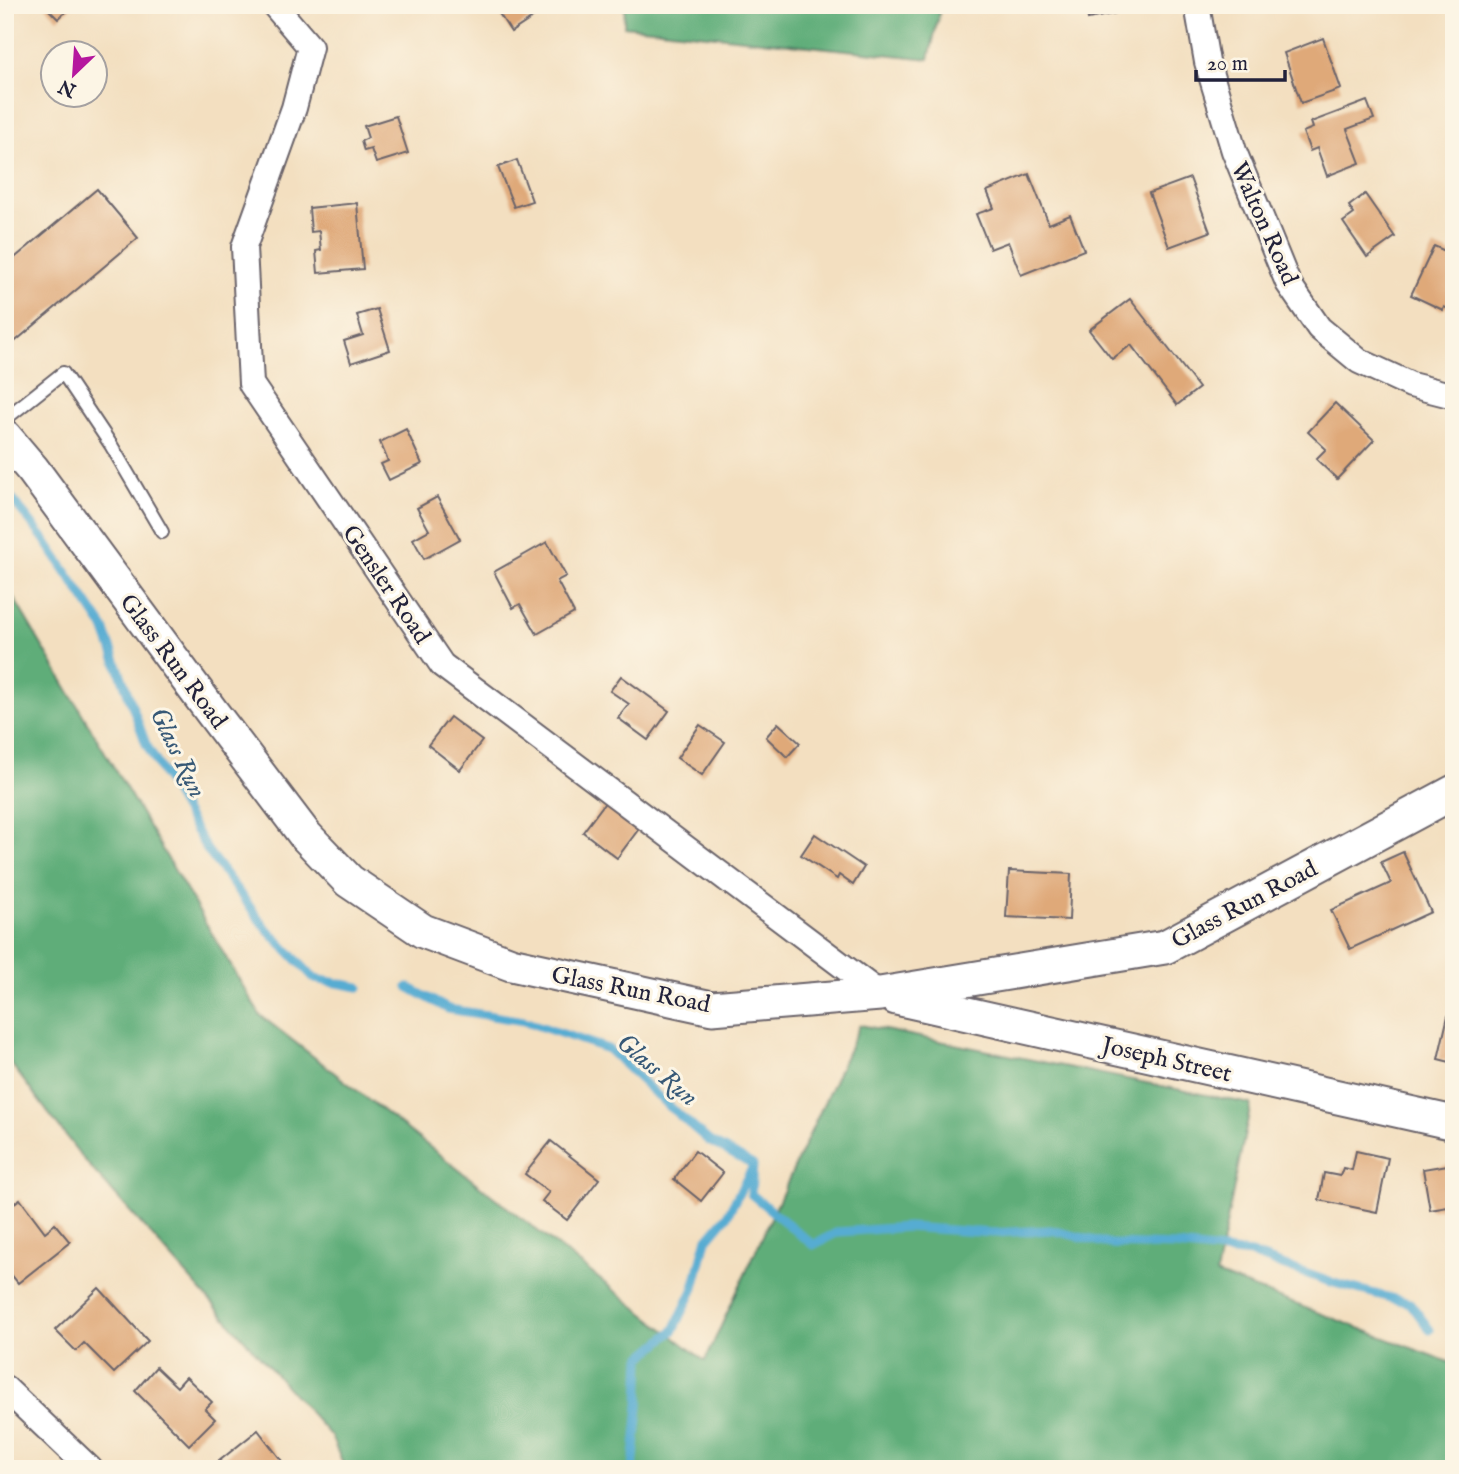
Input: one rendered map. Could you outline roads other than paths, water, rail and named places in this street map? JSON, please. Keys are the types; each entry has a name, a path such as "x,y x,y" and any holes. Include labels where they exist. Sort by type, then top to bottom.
{"main road":[{"name":"Glass Run Road","path":"5,437 33,470 305,835 349,881 423,931 511,964 712,1008 880,994 1165,947 1454,792"},
{"name":"Joseph Street","path":"880,994 1454,1123"}],"street":[{"name":"Gensler Road","path":"274,5 310,47 294,108 244,247 251,384 442,665 880,994"},
{"name":"Walton Road","path":"1197,5 1206,62 1234,151 1288,283 1319,328 1359,361 1411,385 1454,396"},
{"path":"5,1388 90,1469"}],"lane":[{"path":"5,419 62,373 111,445 162,532"}],"waterway":[{"name":"Glass Run","path":"5,490 44,539 104,628 146,744 207,850 265,927 315,979 359,987"},
{"name":"Glass Run","path":"408,987 448,1009 524,1021 608,1049 709,1141 753,1165"},
{"path":"753,1165 751,1194 813,1245 838,1232 907,1227 993,1233 1051,1230 1109,1244 1176,1246 1251,1254 1330,1282 1410,1303 1430,1330"},
{"path":"633,1469 641,1358 674,1330 694,1288 706,1241 727,1216 751,1170"}]}
